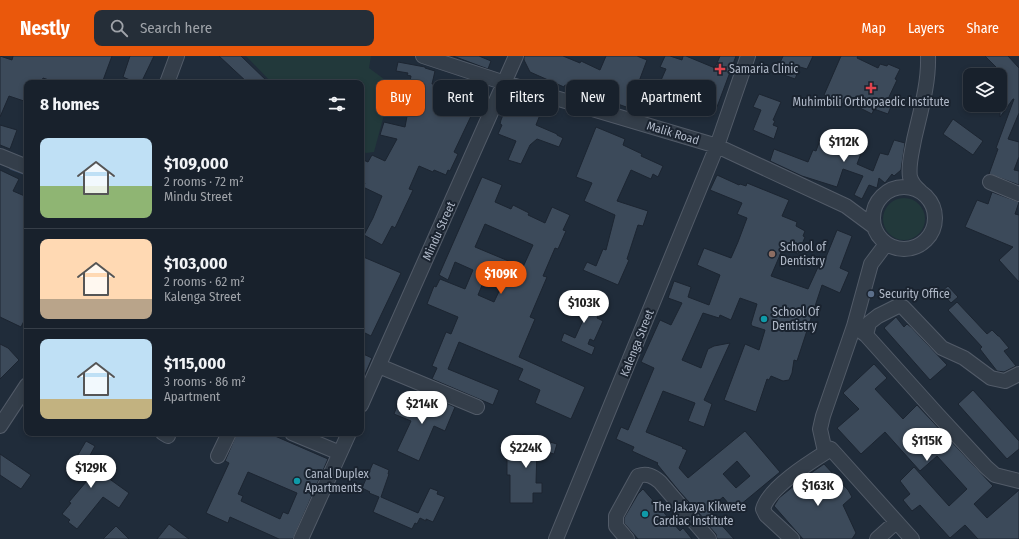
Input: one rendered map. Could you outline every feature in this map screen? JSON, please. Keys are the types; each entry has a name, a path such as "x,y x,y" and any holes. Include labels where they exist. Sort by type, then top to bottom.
{"street":[{"path":"168,80 177,56"},
{"name":"Malik Road","path":"422,56 496,80"},
{"name":"Mindu Street","path":"506,80 516,56"},
{"name":"Kalenga Street","path":"556,539 717,146 748,56"},
{"path":"878,199 873,212 873,226 878,236 886,244 904,250 918,246 929,237 934,229 934,210 930,201 924,194 913,186 910,178 912,153 928,73 928,56"},
{"name":"Malik Road","path":"558,99 717,146 846,206 873,226"},
{"name":"Mindu Street","path":"364,398 496,103"},
{"path":"897,187 912,153"},
{"path":"0,156 24,166"},
{"path":"990,182 1019,194"},
{"path":"846,206 863,205 878,199 890,190 897,187 911,188 924,194"},
{"path":"886,244 872,264 854,326 820,428 824,447 831,449 912,539"},
{"path":"866,335 869,323 878,316 898,306 904,307 942,348 964,358 991,378 1005,381 1019,374"},
{"path":"854,326 866,335 986,467 995,475 1019,481"},
{"path":"379,366 477,407"},
{"path":"0,426 24,390"},
{"path":"218,456 227,436"},
{"path":"299,436 340,453"},
{"path":"301,539 348,436"},
{"path":"792,539 766,515 763,509 764,504 782,484 805,465 831,449"},
{"path":"627,539 616,526 616,516 638,476 643,474 649,475 660,482 709,539"},
{"path":"877,539 896,522"}],"green space":[{"path":"246,56 371,56 369,68 385,80 376,80 376,116 384,116 374,152 366,153 364,152 364,80 269,80"},
{"path":"900,198 908,198 916,201 922,207 925,219 922,231 916,237 908,240 900,240 892,237 886,231 883,223 883,215 886,207 892,201"}],"building":[{"path":"0,56 12,60 13,56 112,56 103,80 49,80 43,78 42,80 24,80 24,101 9,96 0,117"},
{"path":"130,56 154,56 142,80 130,80 123,77"},
{"path":"219,56 241,56 266,80 245,80"},
{"path":"453,56 479,56 491,61 488,69"},
{"path":"524,56 563,56 580,63 581,61 600,70 606,56 637,56 647,60 640,80 627,80 627,107 619,104 619,80 566,80 566,85 564,87 558,84 558,80 548,80 530,72 524,60"},
{"path":"665,56 682,60 683,56 686,56 715,68 720,56 736,56 717,107 716,80 661,80 666,69 660,67"},
{"path":"783,56 813,56 807,69 800,67 795,79 776,72"},
{"path":"841,56 858,56 857,58 878,68 880,64 887,66 888,64 900,69 895,79 897,80 888,99 893,101 888,114 874,109 872,114 852,104 851,107 824,95"},
{"path":"985,56 1008,56 1019,68 1019,113 1008,139 1019,142 1019,157 1014,170 1019,171 1019,185 989,174 998,149 996,148 1014,99 1007,107 1007,68 997,68"},
{"path":"398,62 425,67 435,71 432,84 433,116 471,116 454,152 458,154 450,171 448,170 446,175 434,170 433,172 419,166 409,189 413,190 395,228 392,226 382,245 364,235 382,196 364,187 364,160 368,162 372,155 385,161 397,139 380,135 384,122 405,127 407,116 425,116 425,80 410,80 411,76 407,75 408,73 396,71"},
{"path":"759,94 781,102 773,120 775,121 773,125 778,127 774,139 753,130 761,110 753,107"},
{"path":"503,116 540,116 536,125 563,138 559,147 537,139 530,145 521,164 508,160 516,141 498,134 502,125 500,124"},
{"path":"953,119 983,141 973,155 943,134"},
{"path":"0,125 17,130 10,149 0,145"},
{"path":"596,127 625,139 623,145 642,154 641,156 663,166 658,177 653,174 651,179 631,170 617,201 648,211 643,226 638,225 627,259 629,260 618,285 583,270 587,262 596,266 603,249 606,250 615,215 584,201 592,183 576,177"},
{"path":"856,133 867,138 857,164 873,171 880,153 888,155 894,140 905,143 901,170 894,176 892,174 885,183 879,178 877,188 869,185 862,199 854,195 863,176 843,169 837,187 802,176 770,161 774,149 808,162 813,150 816,151 820,140 842,148 848,135 854,138"},
{"path":"0,170 19,179 13,191 24,196 24,321 21,327 0,317"},
{"path":"717,175 739,185 746,186 747,183 789,200 782,216 797,222 796,226 805,231 803,236 805,237 798,254 783,248 771,276 808,289 819,265 822,267 837,230 852,236 840,268 849,272 840,293 822,285 797,361 794,360 792,373 789,380 783,381 771,376 769,380 767,379 756,412 724,400 745,344 759,350 765,330 752,326 751,324 757,304 740,298 731,320 720,315 719,318 703,313 682,360 701,368 708,349 714,346 730,343 704,400 712,404 704,427 688,421 695,403 663,391 646,432 687,450 679,468 688,478 745,431 780,472 734,510 723,497 708,510 734,539 717,539 716,534 705,522 706,521 679,491 657,464 658,463 632,451 634,447 616,439 621,427 628,430 654,368 641,362 660,320 671,325 682,303 668,298 674,281 691,287 688,297 709,305 720,275 697,265 704,248 731,258 738,242 747,218 737,214 742,203 710,190","holes":["737,461 750,476 736,488 723,474"]},
{"path":"482,177 502,185 495,202 511,209 513,205 529,213 528,215 545,223 552,207 570,215 563,230 566,231 558,249 555,248 543,276 547,277 530,317 535,319 519,357 585,387 571,419 535,403 540,390 518,380 523,369 459,342 448,369 499,390 493,405 432,379 437,368 432,366 446,332 451,334 458,317 427,304 434,286 436,287 440,279 465,289 473,270 455,262 448,280 439,275","holes":["485,224 533,245 523,267 475,247","485,278 502,285 494,302 478,295"]},
{"path":"992,192 1019,202 1015,214 1019,215 1019,282 999,260 1013,247 965,227 977,200 988,204"},
{"path":"364,257 401,273 371,336 364,332"},
{"path":"948,286 958,297 951,303 941,292"},
{"path":"571,294 599,305 598,307 601,308 597,318 603,321 594,341 590,339 588,344 595,347 592,355 561,341 564,333 575,338 584,318 566,311 569,305 566,304"},
{"path":"957,302 987,334 992,330 999,336 1009,348 1004,351 1016,366 1004,372 997,371 980,349 982,347 948,310"},
{"path":"896,317 904,327 907,324 911,327 947,365 930,380 884,328"},
{"path":"0,344 8,348 19,360 0,379"},
{"path":"364,354 372,358 364,377"},
{"path":"874,364 887,378 875,389 903,419 917,405 993,486 974,504 987,518 1019,490 1019,539 978,539 965,525 950,538 920,505 912,511 903,500 910,494 900,481 914,467 949,506 967,489 937,456 920,471 885,432 861,454 837,428 859,409 843,393"},
{"path":"973,390 1019,441 1019,449 1007,459 958,404"},
{"path":"425,399 442,406 444,402 455,407 445,431 434,426 419,461 397,451 411,421 394,414 399,401 420,409"},
{"path":"521,434 557,444 554,454 537,449 536,483 542,483 542,493 533,493 533,503 510,503 510,475 507,475 507,457 513,458 513,446 517,447"},
{"path":"236,436 275,436 328,459 293,539 279,539 230,517 228,523 206,513 229,463 225,461","holes":["248,472 297,493 288,514 283,512 280,519 241,501 243,496 238,494"]},
{"path":"86,441 95,446 88,459 92,461 90,465 129,493 119,508 103,497 77,529 68,522 70,520 62,514 71,503 69,502 86,482 68,472"},
{"path":"0,454 31,475 21,489 0,475"},
{"path":"373,463 389,470 381,497 418,513 430,488 438,491 437,494 445,497 433,522 420,518 412,529 373,512 379,497 362,488"},
{"path":"824,464 848,490 852,497 843,505 856,533 852,539 803,539 774,506 779,498"},
{"name":"The Jakaya Kikwete Cardiac Institute","path":"643,489 680,531 683,528 692,539 638,539 624,523 624,518 638,494"},
{"path":"169,524 189,539 157,539"},
{"path":"116,526 129,539 103,539"}],"waterway":[{"path":"11,168 24,173"}],"place":[{"name":"Samaria Clinic","path":"720,69"},
{"name":"Muhimbili Orthopaedic Institute","path":"871,88"},
{"name":"School of Dentistry","path":"772,254"},
{"name":"Security Office","path":"871,294"},
{"name":"School Of Dentistry","path":"764,319"},
{"name":"Canal Duplex Apartments","path":"297,481"},
{"name":"The Jakaya Kikwete Cardiac Institute","path":"645,514"}]}
